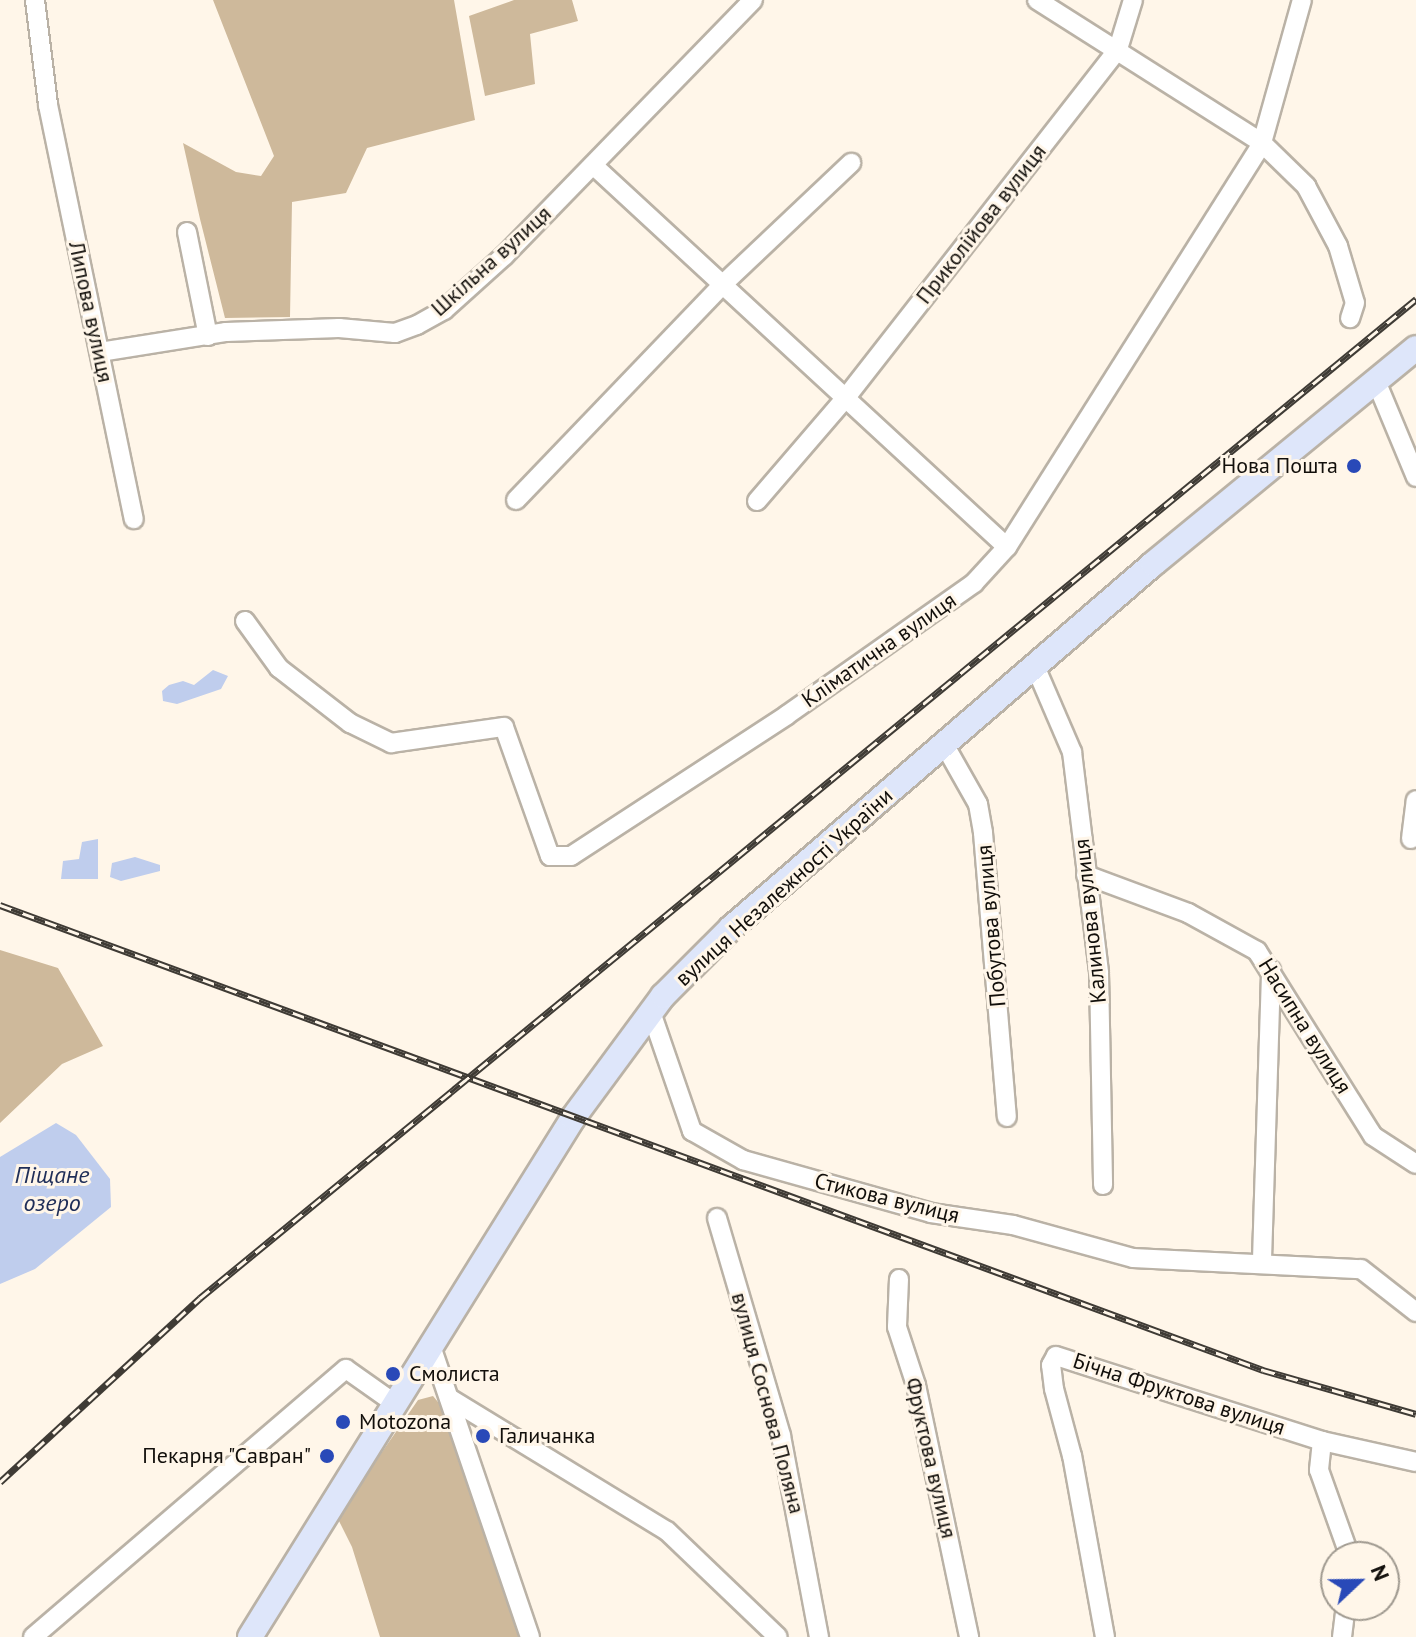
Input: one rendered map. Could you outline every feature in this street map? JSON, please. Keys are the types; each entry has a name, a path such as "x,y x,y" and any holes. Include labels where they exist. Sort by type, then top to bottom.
{"main road":[{"name":"вулиця Незалежності України","path":"250,1637 573,1118 651,1012 731,928 1035,666 1416,348"}],"street":[{"name":"Липова вулиця","path":"35,0 48,105 134,519"},
{"name":"Шкільна вулиця","path":"100,352 208,336 339,328 395,333 417,325 444,310 504,256 753,0"},
{"path":"1037,0 1262,143 1319,206 1355,303 1350,318"},
{"path":"1118,49 1133,0"},
{"name":"Кліматична вулиця","path":"245,621 279,668 350,723 391,743 504,727 550,856 571,856 787,715 974,583 1007,547 1262,143 1302,0"},
{"name":"Приколійова вулиця","path":"757,501 844,400 1118,49"},
{"path":"516,500 722,285 851,163"},
{"path":"593,165 844,400 1007,547"},
{"path":"187,232 208,336"},
{"path":"1376,381 1416,477"},
{"name":"Калинова вулиця","path":"1035,666 1072,752 1099,973 1103,1185"},
{"name":"Побутова вулиця","path":"944,744 978,804 983,833 1007,1117"},
{"path":"1411,839 1416,800"},
{"name":"Насипна вулиця","path":"1086,875 1188,913 1257,951 1373,1136 1416,1164"},
{"path":"1262,1260 1271,970"},
{"name":"Стикова вулиця","path":"651,1012 692,1131 743,1160 931,1213 1013,1225 1133,1258 1205,1264 1262,1260 1361,1269 1416,1312"},
{"name":"вулиця Соснова Поляна","path":"717,1218 781,1436 819,1637"},
{"name":"Фруктова вулиця","path":"899,1279 897,1327 916,1385 969,1637"},
{"path":"432,1349 530,1637"},
{"name":"Бічна Фруктова вулиця","path":"1105,1637 1072,1456 1054,1389 1051,1365 1056,1356 1322,1441"},
{"path":"33,1637 346,1369 397,1405"},
{"path":"449,1398 667,1531 778,1637"},
{"path":"1344,1541 1319,1470 1322,1441 1416,1462"}],"shaded area":[{"path":"213,0 454,0 475,120 367,148 346,193 292,202 290,317 225,318 200,219 183,143 236,172 261,176 274,156"},
{"path":"514,0 572,0 578,21 530,34 535,84 485,96 469,16"},
{"path":"0,950 58,968 103,1046 62,1064 0,1123"},
{"path":"446,1389 521,1637 380,1637 352,1547 337,1517 418,1400 433,1396 438,1402"}],"water":[{"path":"213,670 228,676 221,689 177,704 163,701 162,691 169,685 183,681 194,685"},
{"path":"98,839 98,879 61,879 63,861 79,859 82,842"},
{"path":"135,857 160,865 160,871 121,881 110,877 112,863"},
{"name":"Піщане озеро","path":"56,1123 76,1135 110,1179 111,1207 35,1269 0,1284 0,1157"}],"railway":[{"path":"0,1482 200,1298 1416,299"},
{"path":"0,905 1263,1370 1416,1414"}],"place":[{"name":"Нова Пошта","path":"1354,466"},
{"name":"Смолиста","path":"393,1374"},
{"name":"Motozona","path":"343,1422"},
{"name":"Галичанка","path":"483,1436"},
{"name":"Пекарня \"Савран\"","path":"327,1456"}]}
